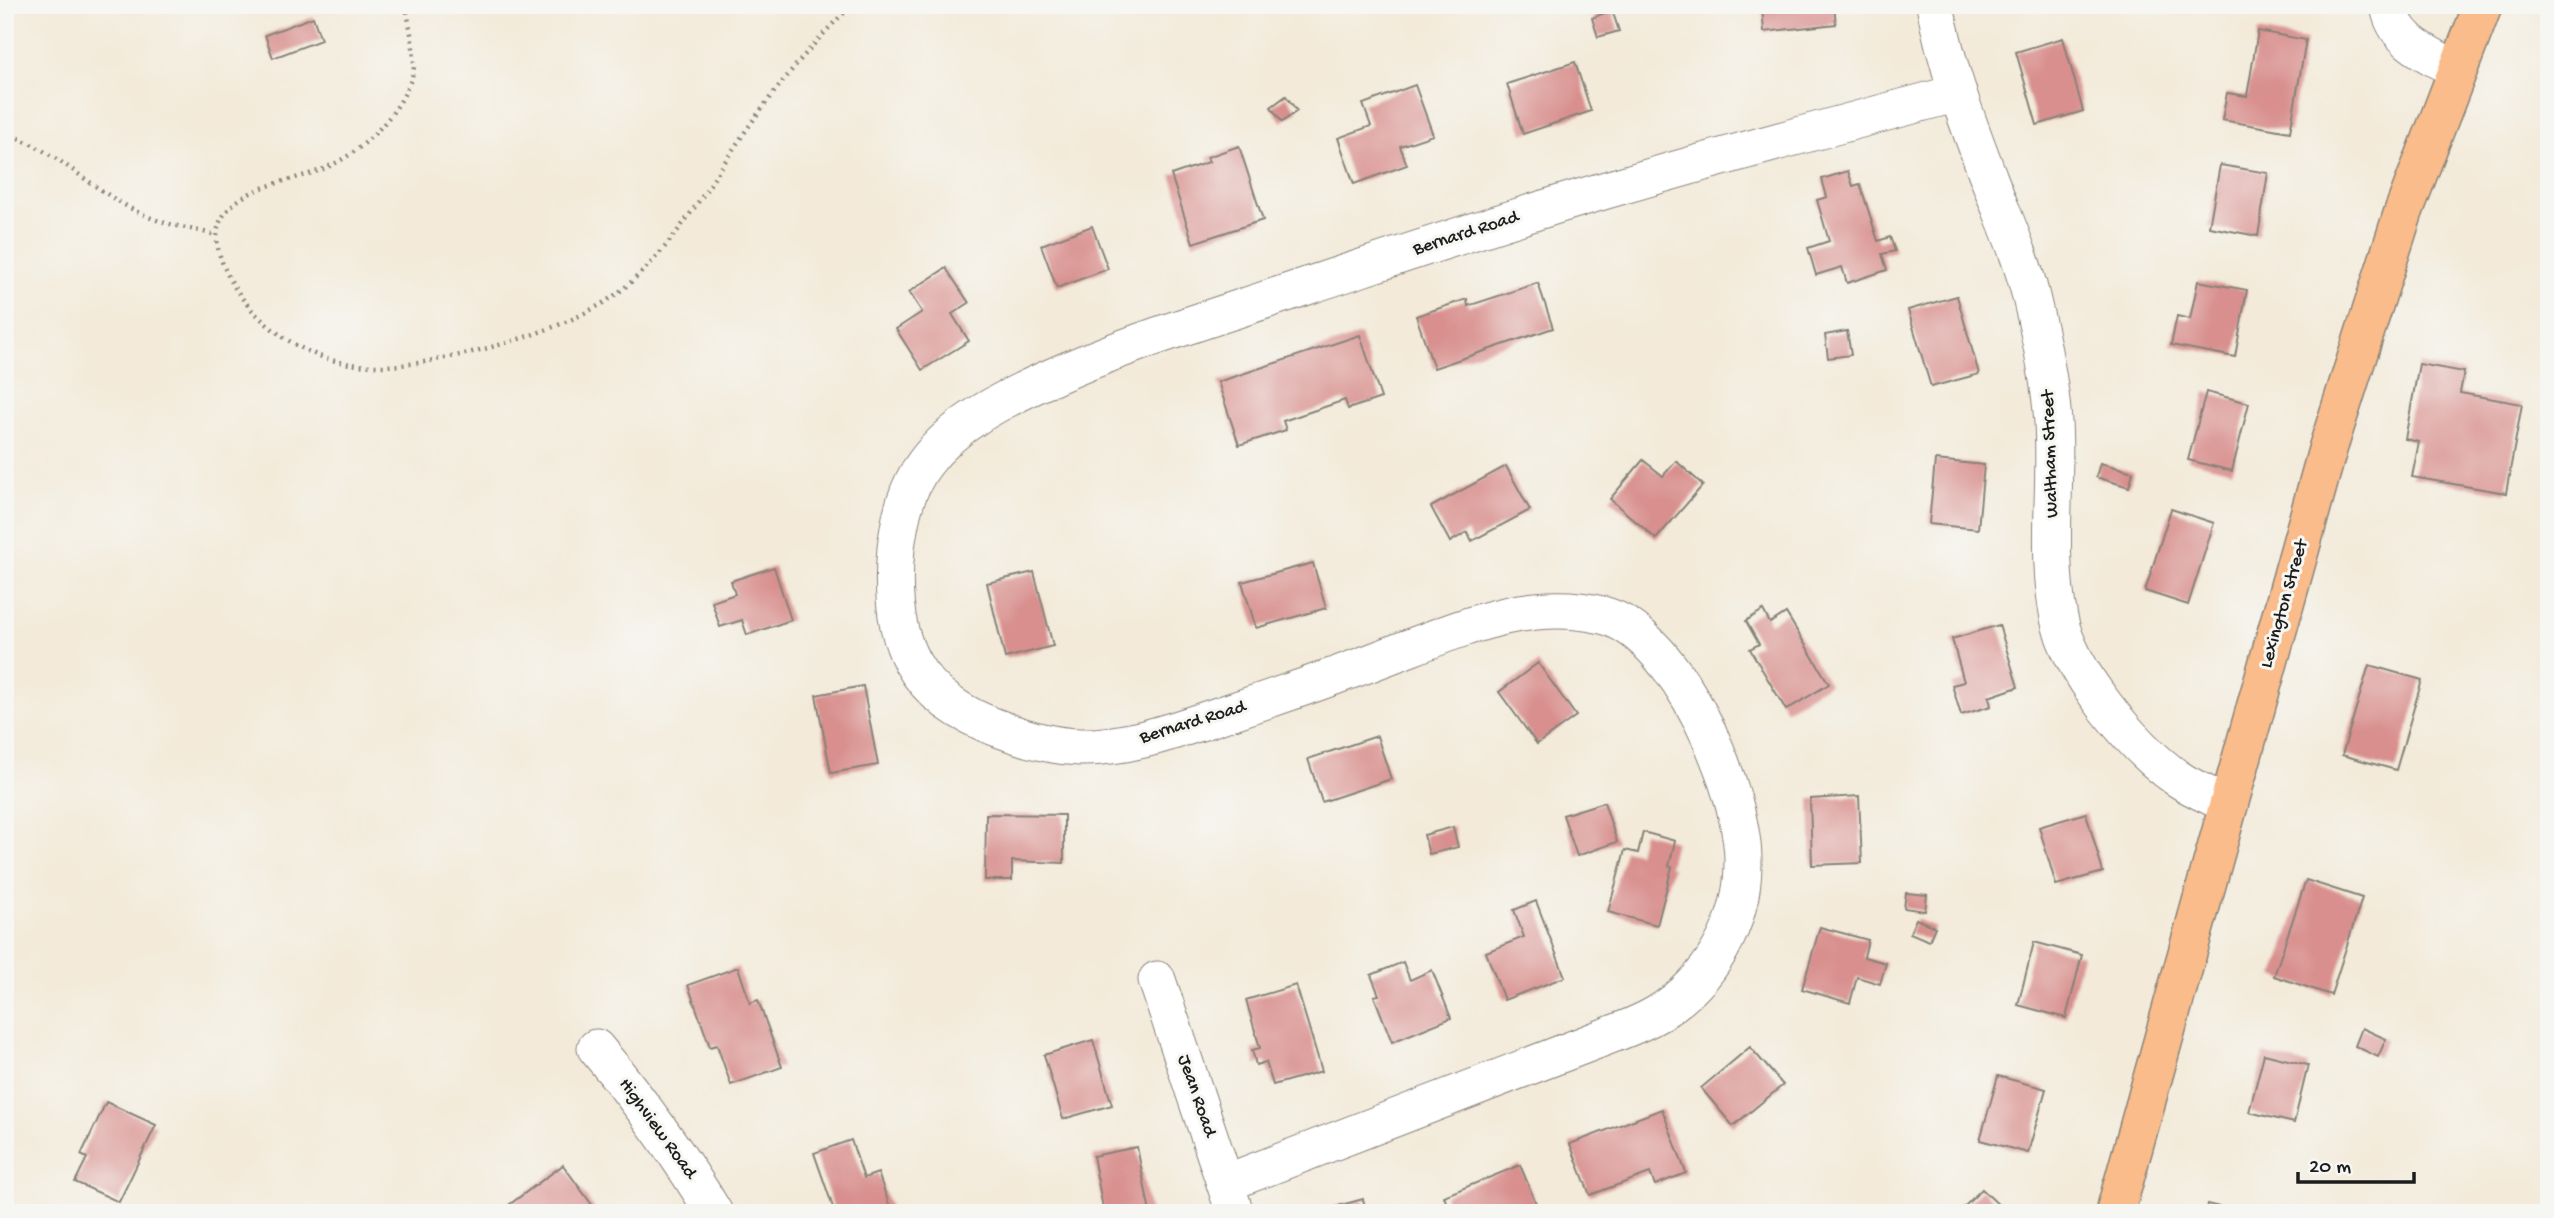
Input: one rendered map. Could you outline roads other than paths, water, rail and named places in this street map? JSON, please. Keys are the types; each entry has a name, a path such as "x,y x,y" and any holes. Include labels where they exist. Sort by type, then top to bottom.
{"main road":[{"name":"Lexington Street","path":"2115,1213 2328,448 2403,213 2483,5"}],"street":[{"name":"Waltham Street","path":"1934,5 1949,66 2020,260 2041,337 2053,423 2054,571 2063,633 2093,687 2120,723 2152,758 2185,783 2229,805"},
{"path":"2389,5 2397,29 2410,43 2457,70"},
{"name":"Bernard Road","path":"1231,1198 1646,1021 1677,1001 1703,975 1719,952 1731,928 1741,892 1744,864 1742,836 1716,754 1682,684 1645,638 1631,627 1606,615 1551,609 1524,611 1487,620 1284,694 1150,738 1078,747 1017,736 986,725 943,701 918,674 910,658 899,619 894,580 900,520 916,476 940,446 978,414 1095,358 1527,214 1691,165 1958,93"},
{"name":"Jean Road","path":"1157,980 1231,1198"},
{"name":"Highview Road","path":"596,1048 652,1119 714,1213"}]}
